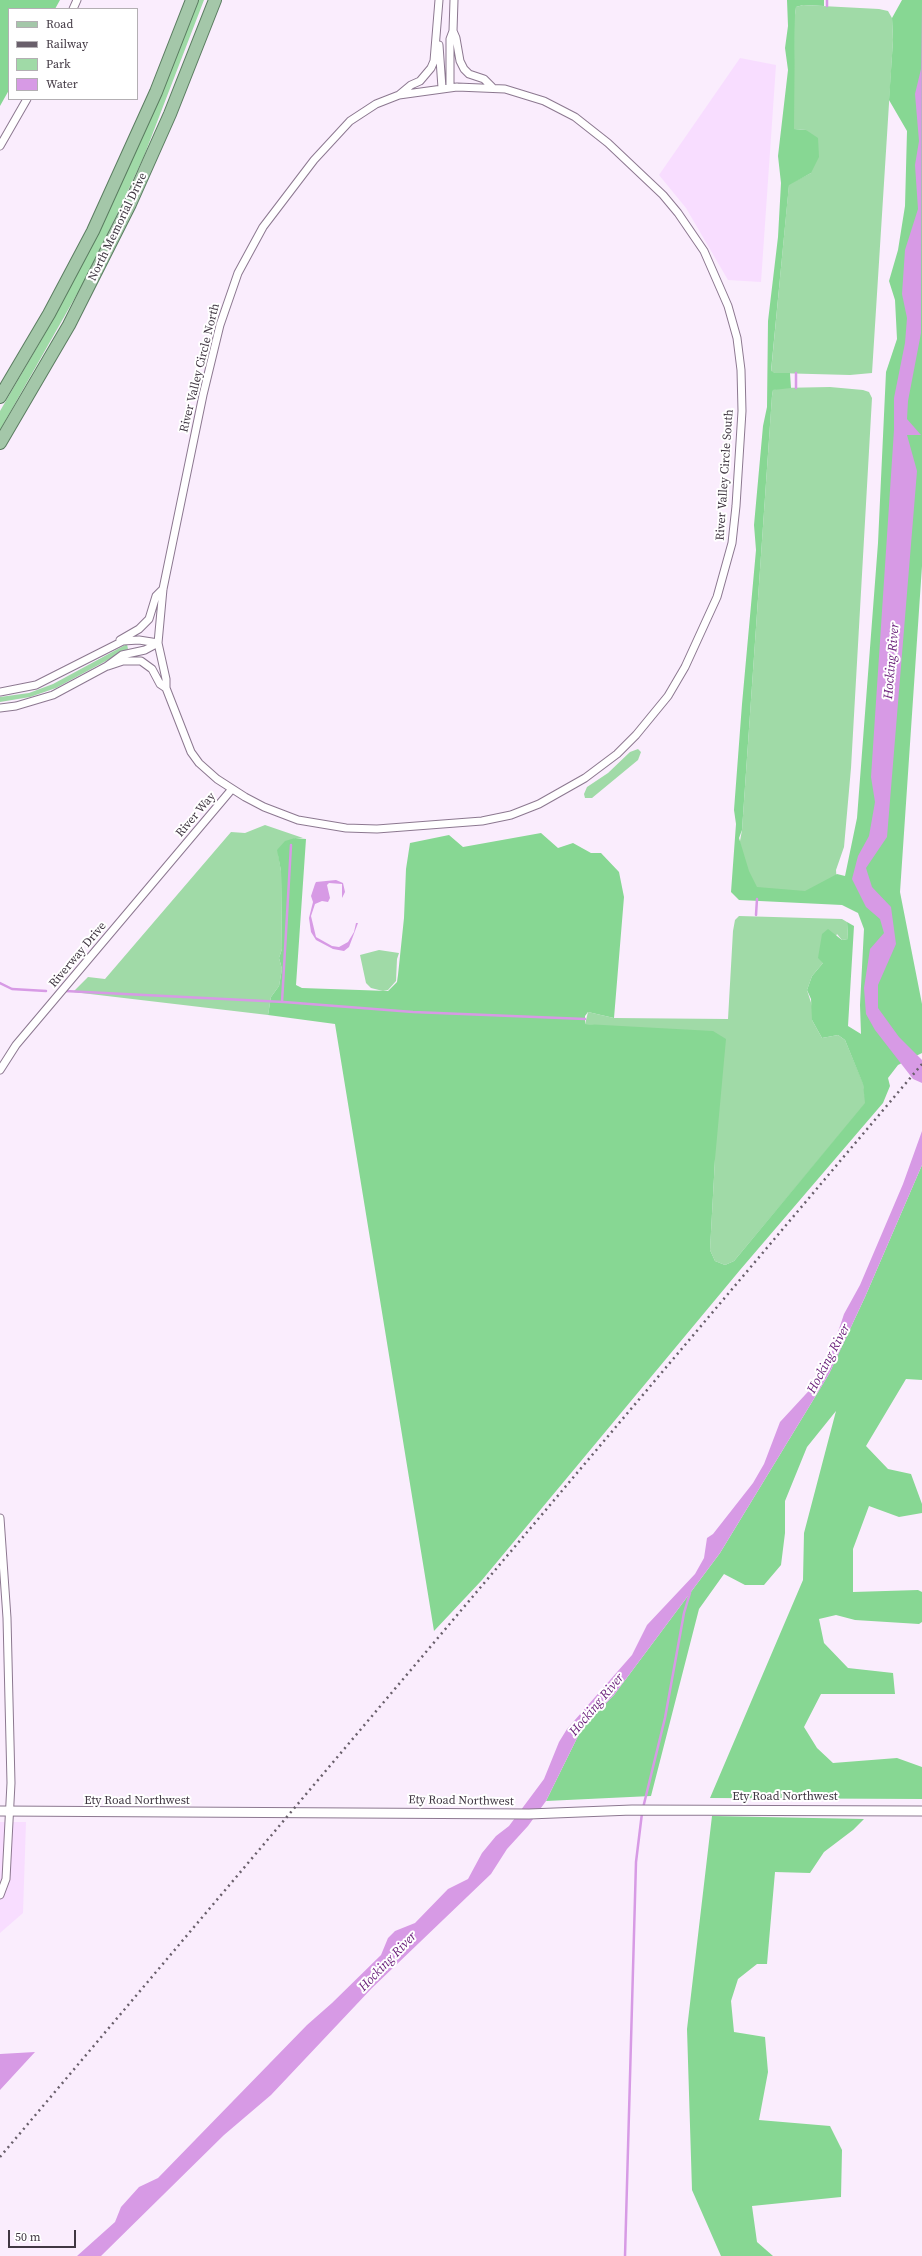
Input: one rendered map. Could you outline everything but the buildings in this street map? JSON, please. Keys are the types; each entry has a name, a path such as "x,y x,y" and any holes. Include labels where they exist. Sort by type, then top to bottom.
{"main road":[{"name":"North Memorial Drive","path":"0,397 49,314 93,231 153,98 192,0"},
{"name":"North Memorial Drive","path":"0,443 69,325 130,204 170,114 215,0"}],"street":[{"path":"399,95 428,74 434,61 439,0"},
{"path":"450,88 450,39 453,31 454,0"},
{"path":"453,31 456,38 458,56 464,68 469,74 484,79 492,87"},
{"path":"437,32 442,88"},
{"name":"River Valley Circle South","path":"158,643 166,680 166,688 194,757 217,779 264,807 290,818 346,828 377,829 460,824 505,816 531,808 585,778 617,754 636,735 664,700 678,678 717,597 726,570 735,518 742,397 737,338 728,306 713,268 685,222 667,199 585,124 544,101 520,93 492,87 442,88"},
{"name":"River Valley Circle North","path":"158,643 162,589 203,395 218,331 241,268 278,205 330,141 350,121 366,109 399,95 442,88"},
{"path":"0,146 26,100"},
{"name":"River Valley Circle North","path":"114,644 139,628 149,619 156,596 162,589"},
{"path":"0,692 36,685 114,644 131,640 158,643"},
{"path":"0,708 16,706 54,695 107,666 122,654 145,650 158,643"},
{"name":"River Valley Circle South","path":"107,666 123,661 141,661 152,669 160,684 166,688"},
{"name":"River Way","path":"176,855 232,789"},
{"name":"Riverway Drive","path":"0,1070 16,1045 176,855"},
{"path":"0,1518 7,1618 11,1811 6,1879 0,1895"},
{"path":"0,1665 8,1665"},
{"name":"Ety Road Northwest","path":"0,1811 529,1814 632,1810 922,1811"}],"shaded area":[{"path":"740,58 776,65 761,282 728,280 686,208 659,175"},
{"path":"0,1822 26,1822 23,1913 0,1933"}],"green space":[{"path":"0,0 60,0 56,8 8,8 8,92 0,106"},
{"path":"197,0 204,0 144,156 81,287 0,430 0,411 46,332 101,227 158,100"},
{"path":"787,0 824,0 824,6 803,5 796,7 795,15 794,129 806,130 818,138 819,157 811,173 789,185 771,371 775,373 790,373 791,388 773,390 772,396 742,830 739,838 749,871 757,887 805,891 837,874 845,876 857,818 878,543 886,372 897,339 895,300 889,281 898,250 905,206 907,131 889,100 893,40 892,18 902,0 922,0 922,566 900,892 922,1004 922,1053 898,1065 888,1078 890,1086 883,1103 740,1270 482,1580 434,1631 335,1024 268,1015 271,997 279,986 282,969 279,958 282,949 281,871 277,850 285,841 295,838 306,839 296,985 302,988 388,991 397,982 404,918 406,869 410,843 449,835 463,847 541,833 558,848 573,843 591,853 601,853 619,872 624,897 614,1018 588,1012 585,1016 585,1024 713,1031 726,1039 715,1159 710,1250 715,1261 725,1265 734,1261 865,1103 863,1084 845,1040 838,1035 822,1038 812,1020 811,999 807,990 812,976 823,963 818,958 822,934 828,929 842,940 848,939 847,922 854,926 848,1026 861,1034 860,1005 864,929 858,913 842,905 739,900 731,892 736,824 734,810 756,550 754,525 763,426 767,407 768,321 778,237 781,183 778,156 788,70 785,48 788,26"},
{"path":"803,5 879,9 888,11 892,18 893,40 872,373 850,375 771,372 789,184 811,173 806,130 794,129 793,111 795,15 796,7"},
{"path":"830,387 863,390 869,392 872,398 851,768 844,847 836,870 837,884 842,897 766,900 736,863 742,830 772,396 773,390 779,388"},
{"path":"127,644 128,649 56,688 30,697 0,702 0,697 29,693 53,684"},
{"path":"638,749 641,752 638,760 592,798 585,798 584,794 587,787 608,773 630,752"},
{"path":"265,825 303,838 295,838 278,853 281,871 282,949 279,958 282,969 279,986 271,997 268,1015 73,992 88,977 105,979 231,832 245,833"},
{"path":"739,916 842,919 847,922 848,939 842,940 837,934 823,963 812,976 807,990 813,1009 812,1020 822,1038 838,1035 845,1040 863,1083 866,1103 734,1261 725,1265 715,1261 710,1250 715,1159 613,1027 585,1024 588,1012 614,1018 728,1019 733,931 735,920"},
{"path":"379,950 399,953 397,959 396,981 388,990 383,991 371,988 366,983 360,955"},
{"path":"922,1165 922,1380 906,1379 866,1446 888,1469 911,1474 922,1504 922,1513 899,1517 869,1506 853,1549 853,1592 918,1590 922,1592 922,1622 919,1624 855,1620 836,1615 819,1619 824,1643 848,1668 893,1673 895,1694 821,1694 804,1727 817,1748 833,1763 897,1758 922,1767 922,1799 710,1798 803,1580 804,1533 836,1411 807,1447 785,1501 785,1533 781,1565 764,1585 745,1585 724,1574 699,1609 651,1796 546,1801 582,1728 614,1695 720,1553 829,1374 865,1297"},
{"path":"712,1816 864,1819 853,1830 824,1852 810,1873 775,1872 767,1964 757,1964 738,1979 731,2001 734,2032 765,2037 768,2072 759,2120 830,2126 842,2150 841,2197 752,2206 757,2242 773,2256 721,2256 692,2190 687,2029"}],"water":[{"name":"Hocking River","path":"922,0 921,333 908,401 907,419 921,435 907,435 917,471 887,837 866,868 872,887 891,907 896,944 878,985 878,1008 899,1037 922,1060 922,1083 913,1079 875,1030 866,1014 864,988 870,949 884,933 880,919 866,907 852,879 858,856 869,836 875,802 871,777 894,430 894,398 905,343 907,318 902,294 905,250 918,209 915,165 919,141 915,94 921,69"},
{"path":"336,880 343,883 345,892 342,898 342,884 329,883 327,885 330,898 328,902 322,901 315,904 311,916 316,937 332,946 339,947 348,942 354,932 356,923 358,923 349,947 344,951 333,949 316,940 311,932 309,918 313,902 311,896 316,882"},
{"name":"Hocking River","path":"922,1131 922,1165 865,1297 829,1374 720,1553 614,1695 582,1728 546,1801 528,1826 507,1849 491,1874 372,1988 271,2095 224,2135 101,2256 77,2256 115,2222 121,2207 139,2187 158,2178 307,2025 381,1955 388,1938 395,1931 415,1923 448,1889 468,1879 482,1853 496,1836 509,1826 544,1779 559,1742 567,1729 632,1655 647,1625 695,1574 704,1558 707,1538 713,1534 753,1483 764,1464 780,1422 817,1382 829,1359 844,1314 860,1285 903,1184"},
{"path":"35,2052 0,2090 0,2054"}],"waterway":[{"path":"827,0 827,6"},
{"path":"796,373 796,388"},
{"path":"282,1002 291,845"},
{"path":"756,915 757,899"},
{"path":"0,983 12,989 46,991"},
{"path":"65,991 284,1002 413,1012 585,1019"},
{"path":"643,1808 665,1718 684,1613 690,1593"},
{"path":"625,2256 636,1862 642,1813"}],"railway":[{"path":"0,2157 922,1064"}]}
